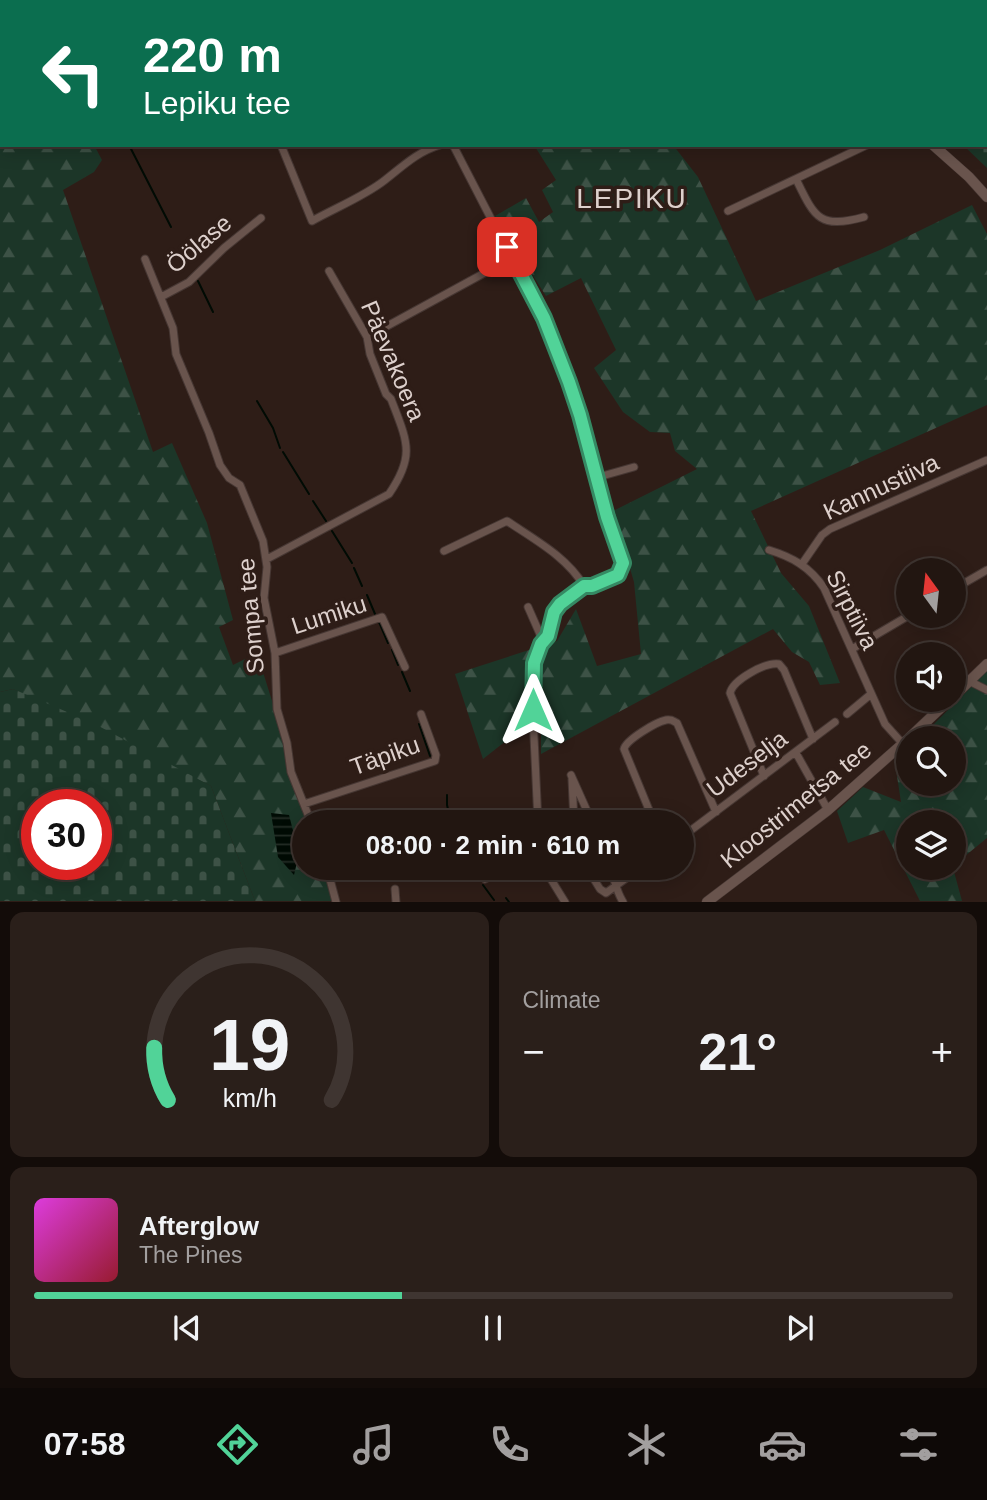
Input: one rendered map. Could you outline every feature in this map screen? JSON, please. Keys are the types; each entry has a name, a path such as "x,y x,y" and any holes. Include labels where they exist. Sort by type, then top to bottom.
{"main road":[{"path":"935,147 987,197"},
{"path":"966,684 987,664"},
{"name":"Kloostrimetsa tee","path":"922,726 937,712"},
{"name":"Kloostrimetsa tee","path":"707,901 828,810 896,751"}],"street":[{"path":"282,147 312,221 384,180 415,156 435,147"},
{"path":"454,147 544,318 580,415 595,478 623,563 618,575 592,586 584,586 560,604 554,612 548,636 534,663 532,694 537,810"},
{"path":"729,211 863,147"},
{"path":"796,179 807,202 821,218 839,224 864,217"},
{"name":"Öölase","path":"161,298 188,282 261,218"},
{"path":"367,337 512,258"},
{"name":"Sompa tee","path":"145,259 173,328 176,354 209,433 219,465 229,478 240,485 263,541 267,559 264,598 275,653 277,709 287,743 291,772 306,810"},
{"name":"Päevakoera","path":"267,559 389,494 402,476 406,463 406,442 391,399 386,394 370,355 367,337 329,271"},
{"name":"Kannustiiva","path":"802,564 822,535 830,529 987,460"},
{"path":"595,478 634,467"},
{"path":"444,551 507,521 576,571 584,586"},
{"name":"Sirptiiva","path":"769,550 802,564 824,587 885,724 896,732"},
{"path":"966,582 987,570"},
{"path":"528,607 544,641"},
{"name":"Lumiku","path":"275,653 382,617 405,667"},
{"path":"852,649 896,623"},
{"path":"764,776 730,693 733,685 768,664 779,664 813,739"},
{"path":"969,681 987,690"},
{"path":"847,714 871,694"},
{"name":"Täpiku","path":"304,804 435,761 436,755 421,714"},
{"path":"649,810 624,749 627,741 668,720 677,723 716,812"},
{"name":"Udeselja","path":"694,828 835,722"},
{"path":"796,753 828,810"},
{"path":"573,810 571,775 587,810"},
{"path":"330,880 335,901"},
{"path":"550,880 561,900"},
{"path":"594,880 600,889 606,892 624,880"},
{"path":"615,880 617,892 623,901"},
{"path":"395,889 396,901"}],"green space":[{"path":"0,147 95,147 102,160 94,172 63,190 153,452 172,443 207,523 233,620 219,627 233,665 257,653 283,736 287,771 302,810 292,810 292,880 327,880 333,901 255,901 211,786 13,689 0,692"},
{"path":"535,147 675,147 698,177 756,301 880,250 972,205 987,234 987,405 751,511 781,573 809,606 840,683 820,685 809,662 792,652 773,629 541,754 541,720 526,725 483,759 455,674 557,641 576,609 597,666 641,654 634,582 613,511 697,469 675,451 670,433 650,432 623,412 594,368 616,350 581,278 546,296 495,216 526,198 539,222 553,212 542,190 556,180"},
{"path":"965,147 987,147 987,168"},
{"path":"987,671 987,838 966,855 966,810 896,810 896,854 884,830 848,843 837,811 863,787 901,802 900,796 966,796 966,726 932,726 946,712 966,712 966,692"},
{"path":"13,689 93,723 211,786 255,901 0,901 0,692"},
{"path":"909,880 956,880 962,901 920,901"}],"shaded area":[{"path":"271,813 289,815 292,827 292,873 278,857"}],"waterway":[{"path":"130,147 171,227"},
{"path":"198,281 213,312"},
{"path":"257,401 273,428 280,448"},
{"path":"283,452 309,494"},
{"path":"313,501 326,521"},
{"path":"332,531 352,563"},
{"path":"354,568 362,586"},
{"path":"367,595 375,614"},
{"path":"379,622 388,643"},
{"path":"392,650 398,665"},
{"path":"402,672 410,691"},
{"path":"419,724 430,756"},
{"path":"447,795 448,810"},
{"path":"483,885 494,900"},
{"path":"506,898 509,902"}],"district":[{"name":"LEPIKU","path":"632,198"}],"route":[{"path":"507,247 544,318 569,382 595,478 623,563 618,575 592,586 584,586 560,604 554,612 548,636 541,644 534,663 533,710"}]}
